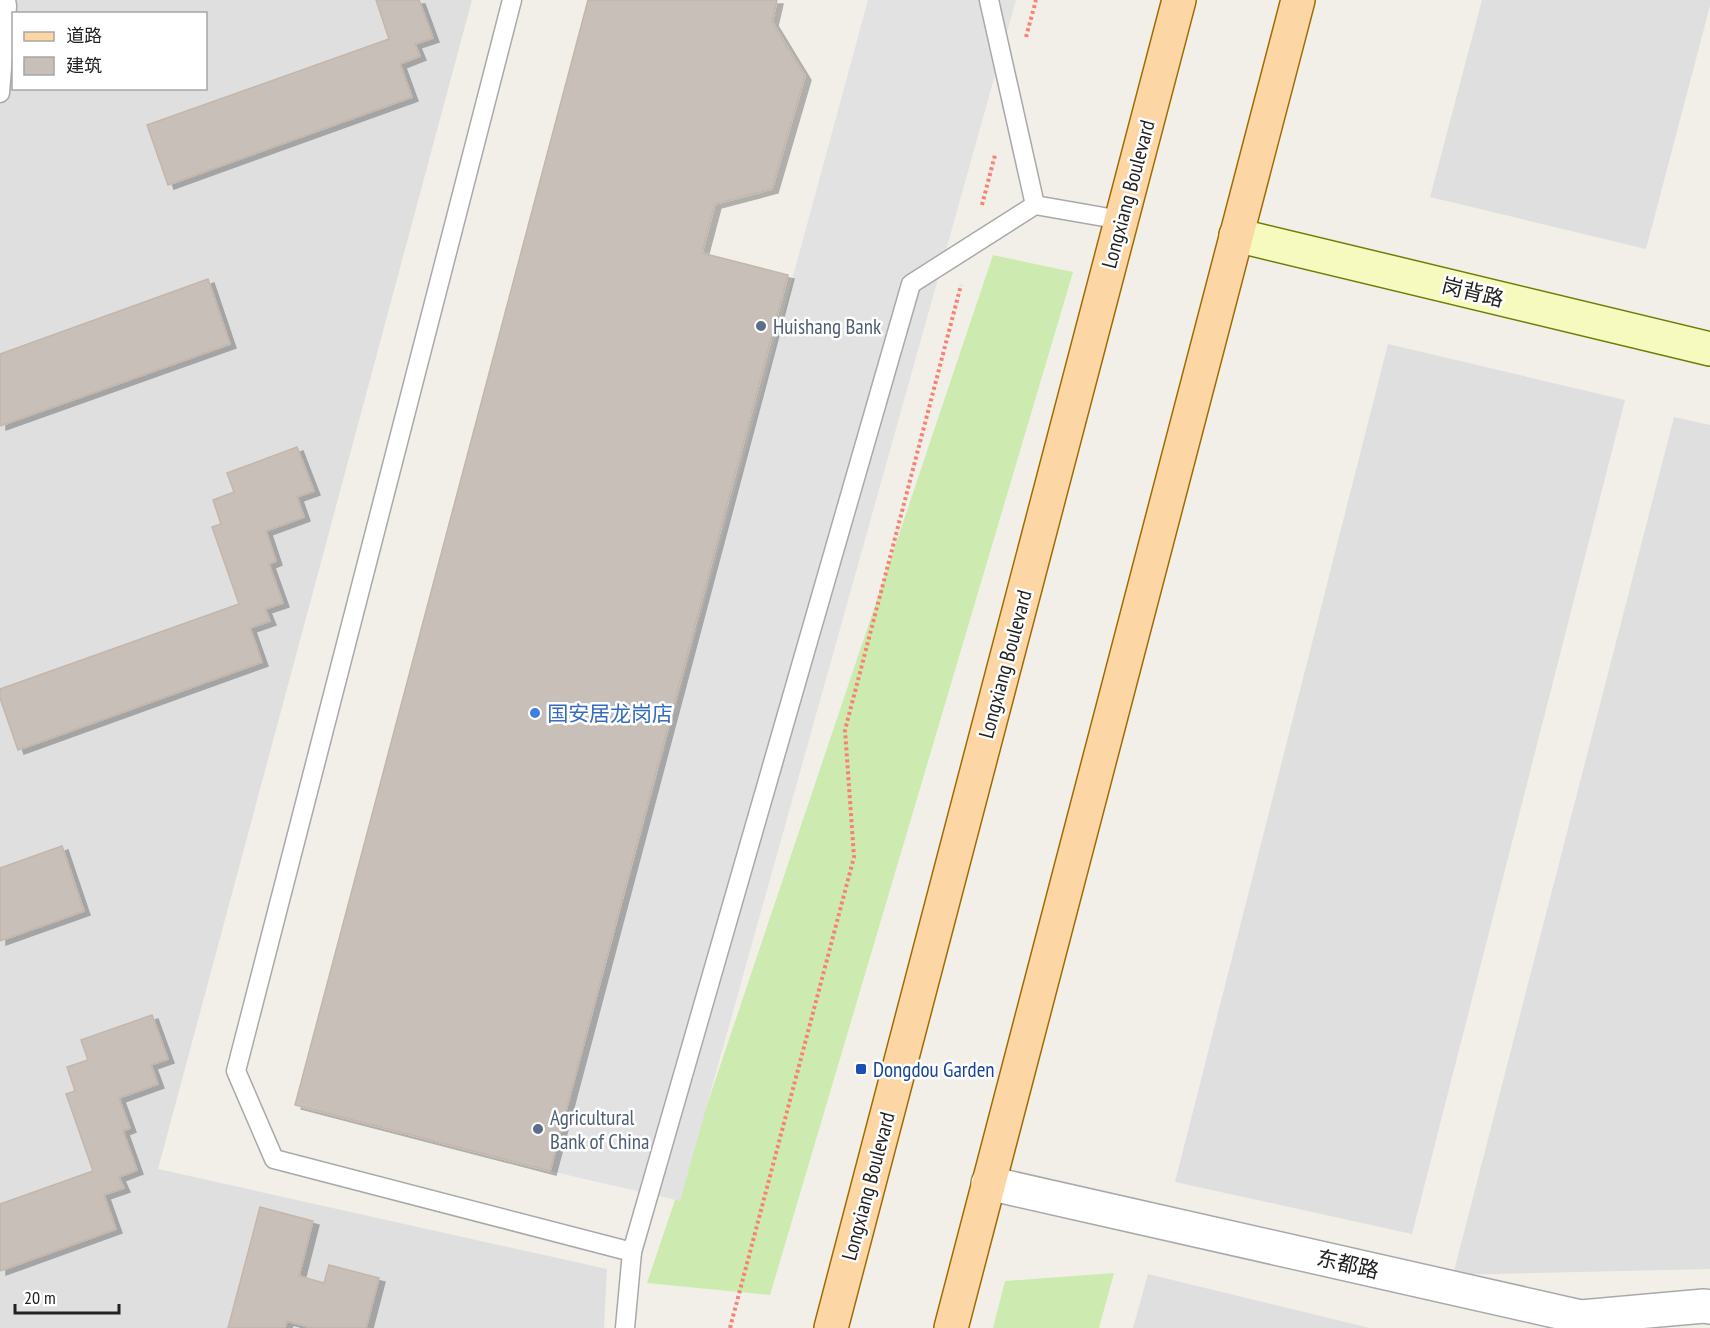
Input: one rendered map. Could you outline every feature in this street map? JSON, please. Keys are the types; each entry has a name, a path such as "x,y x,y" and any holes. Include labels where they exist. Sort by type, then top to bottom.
{"main road":[{"name":"Longxiang Boulevard","path":"831,1328 1179,0"},
{"path":"951,1328 1298,0"}],"street":[{"name":"岗背路","path":"1236,235 1710,349"},
{"name":"东都路","path":"988,1183 1581,1317 1710,1307"}],"lane":[{"path":"0,93 6,0"},
{"path":"512,0 236,1071 274,1158 632,1252"},
{"path":"990,0 1035,205"},
{"path":"625,1328 632,1252 911,284 1035,205 1121,220"}],"path":[{"path":"1024,44 1036,0"},
{"path":"730,1328 854,857 846,730 996,153"}],"shaded area":[{"path":"0,0 472,0 158,1169 607,1269 604,1328 0,1328"},
{"path":"868,0 1016,0 680,1201 550,1171"},
{"path":"1482,0 1710,0 1646,249 1430,197"},
{"path":"1388,344 1625,400 1412,1234 1175,1182"},
{"path":"1674,417 1710,425 1710,1269 1453,1275"},
{"path":"1148,1274 1370,1328 1133,1328"}],"green space":[{"path":"993,255 1073,272 770,1295 647,1283"},
{"path":"1114,1273 1099,1328 993,1328 1005,1281"}],"building":[{"path":"376,0 419,0 433,38 415,44 420,56 400,64 412,97 168,185 147,125 389,39"},
{"name":"国安居龙岗店","path":"588,0 777,0 772,22 805,76 772,189 715,204 702,253 788,275 550,1171 295,1105"},
{"path":"208,279 230,344 0,426 0,354"},
{"path":"297,447 314,491 297,497 304,517 266,531 276,561 269,564 283,603 265,609 270,621 250,628 262,662 18,750 0,698 0,689 239,604 212,527 221,524 213,500 234,492 227,473"},
{"path":"62,846 84,911 0,941 0,868"},
{"path":"152,1015 168,1059 151,1065 158,1084 119,1098 130,1128 123,1131 137,1170 119,1177 124,1188 104,1195 116,1229 0,1271 0,1204 93,1171 66,1094 75,1091 67,1067 88,1060 81,1040"},
{"path":"260,1207 313,1221 299,1276 324,1283 329,1265 379,1278 366,1328 312,1328 287,1321 285,1328 228,1328"}],"place":[{"name":"Huishang Bank","path":"761,326"},
{"name":"国安居龙岗店","path":"535,713"},
{"name":"Dongdou Garden","path":"861,1069"},
{"name":"Agricultural Bank of China","path":"538,1129"}]}
